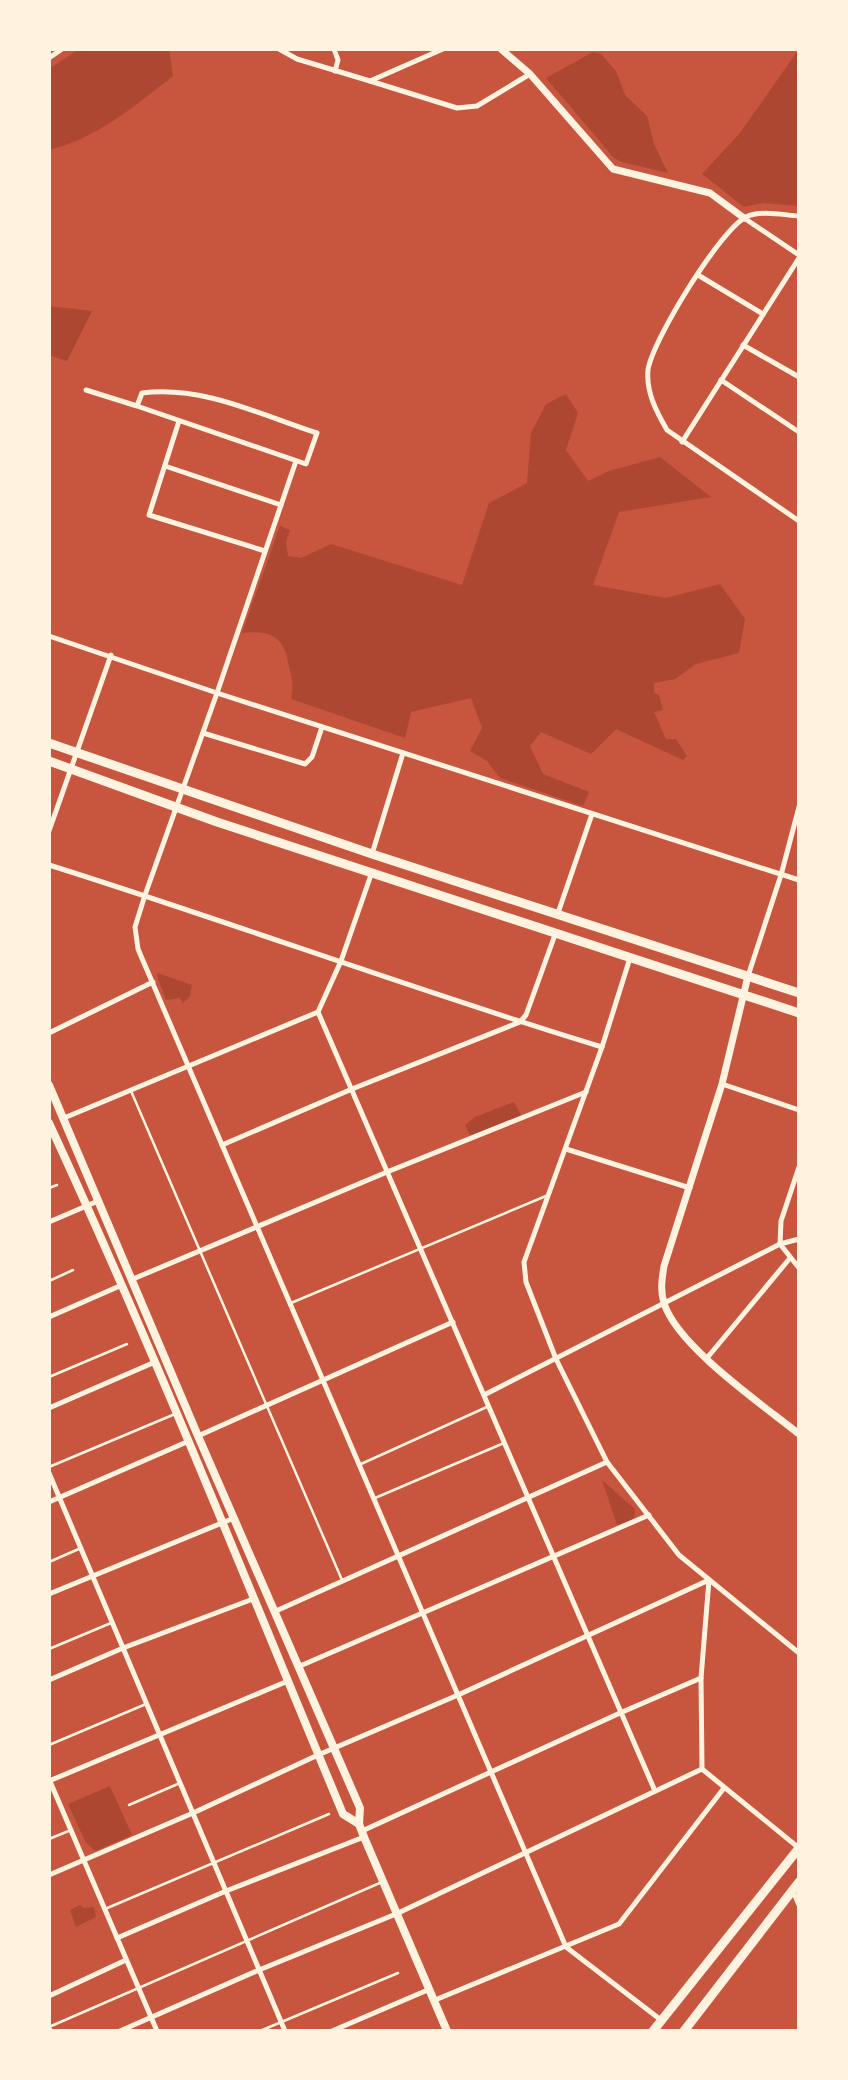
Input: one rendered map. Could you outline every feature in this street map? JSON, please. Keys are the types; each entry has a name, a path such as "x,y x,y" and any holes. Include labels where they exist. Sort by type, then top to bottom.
{"main road":[{"path":"49,743 372,854 799,993"},
{"path":"49,761 176,808 799,1013"},
{"path":"49,1085 198,1436 335,1748 360,1808 361,1831 447,2031"},
{"path":"49,1125 189,1441 343,1814 361,1831"},
{"path":"653,2031 799,1848"},
{"path":"684,2031 796,1887"}],"street":[{"path":"49,58 62,49"},
{"path":"279,49 297,59 457,108 477,106 530,74"},
{"path":"334,49 338,60 335,71"},
{"path":"370,80 443,49"},
{"path":"501,49 530,74 613,169 710,193 799,256 682,442"},
{"path":"799,216 757,215 737,223 716,246 698,275 655,346 648,369 649,391 667,430 799,520"},
{"path":"698,275 763,314"},
{"path":"743,345 799,377"},
{"path":"721,380 799,432"},
{"path":"86,390 306,464 317,433 206,396 162,390 142,393 138,407"},
{"path":"179,421 149,515 265,551"},
{"path":"296,461 145,895 135,927 138,949 566,1947 661,2020"},
{"path":"165,466 281,505"},
{"path":"49,636 217,693 799,880"},
{"path":"49,831 111,655"},
{"path":"203,733 305,764 312,757 322,727"},
{"path":"372,854 403,753"},
{"path":"799,807 748,976 722,1084 664,1266 661,1284 664,1305 679,1329 708,1358 799,1434"},
{"path":"558,913 592,814"},
{"path":"49,865 520,1022 603,1047"},
{"path":"64,1118 318,1012 341,961 372,872"},
{"path":"222,1145 352,1089 520,1022 526,1015 556,933"},
{"path":"631,957 603,1047 524,1262 526,1282 556,1359 607,1462 679,1555 799,1653"},
{"path":"49,1033 153,982"},
{"path":"318,1012 655,1791"},
{"path":"722,1084 799,1110"},
{"path":"133,1279 586,1092"},
{"path":"566,1149 690,1188"},
{"path":"799,1167 781,1221 780,1244 799,1268"},
{"path":"49,1222 98,1201"},
{"path":"484,1395 780,1244 799,1239"},
{"path":"708,1358 790,1258"},
{"path":"49,1317 122,1285"},
{"path":"198,1436 453,1322"},
{"path":"49,1408 166,1358"},
{"path":"49,1502 189,1441"},
{"path":"276,1611 607,1462"},
{"path":"49,1472 285,2031"},
{"path":"300,1666 649,1514"},
{"path":"49,1594 235,1518"},
{"path":"49,1875 458,1695 709,1580"},
{"path":"709,1580 701,1678 702,1769 799,1848"},
{"path":"49,1680 123,1648 253,1599"},
{"path":"117,1938 701,1678"},
{"path":"157,2031 49,1780 288,1681"},
{"path":"120,2031 259,1969 396,1914 702,1769"},
{"path":"435,2000 619,1924 724,1788"},
{"path":"796,1887 799,1905"},
{"path":"49,1996 126,1960"},
{"path":"332,2031 430,1989"}],"lane":[{"path":"131,1091 342,1581"},
{"path":"49,1188 58,1185"},
{"path":"291,1303 549,1194"},
{"path":"49,1281 73,1270"},
{"path":"49,1377 127,1344"},
{"path":"359,1465 489,1406"},
{"path":"49,1467 177,1414"},
{"path":"374,1498 504,1443"},
{"path":"49,1562 81,1548"},
{"path":"49,1648 112,1622"},
{"path":"49,1745 147,1704"},
{"path":"129,1805 180,1783"},
{"path":"105,1909 330,1814"},
{"path":"49,1839 71,1830"},
{"path":"50,2029 382,1882"},
{"path":"260,2031 398,1973"}],"shaded area":[{"path":"79,49 169,49 173,76 130,109 84,138 49,150 49,69"},
{"path":"799,49 799,206 763,203 744,207 702,174 740,133"},
{"path":"593,52 601,54 616,71 625,95 647,116 654,144 668,173 614,158 546,78"},
{"path":"49,306 92,311 67,361 49,355"},
{"path":"566,394 578,413 566,450 588,481 609,471 660,457 711,497 619,512 593,585 666,598 720,584 745,619 739,653 696,664 675,679 654,683 654,693 659,695 663,710 654,712 666,739 676,739 687,756 683,760 616,729 591,754 541,732 530,746 543,774 589,792 583,806 500,778 487,761 470,751 482,728 471,698 411,712 405,738 291,699 291,674 280,642 269,634 242,633 280,526 290,530 286,542 288,556 301,558 331,544 462,585 489,503 527,483 531,433 546,404"},
{"path":"158,973 192,985 190,996 183,1003 180,998 166,1000"},
{"path":"514,1102 523,1119 472,1139 465,1125 475,1117"},
{"path":"602,1480 635,1509 634,1519 617,1525"},
{"path":"110,1786 132,1835 95,1851 86,1843 68,1804"},
{"path":"80,1905 84,1908 94,1907 96,1917 76,1927 70,1910"}]}
